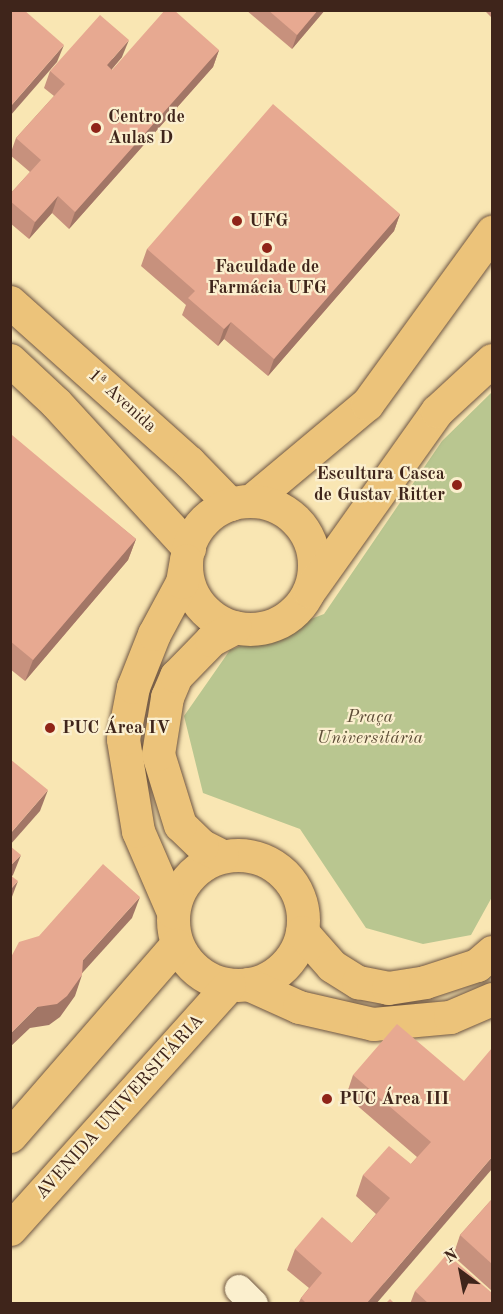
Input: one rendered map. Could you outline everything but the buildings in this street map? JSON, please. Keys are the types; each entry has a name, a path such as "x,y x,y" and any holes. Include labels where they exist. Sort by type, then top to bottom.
{"main road":[{"path":"492,232 367,404 241,502 197,529 188,549 183,582 154,634 133,687 123,739 138,831 173,912 176,945 195,970 300,1007 373,1024 450,1017 492,999"},
{"name":"1ª Avenida","path":"10,302 189,462 241,502"},
{"path":"10,360 56,403 188,549 186,569 191,589 201,606 235,627 257,628 278,623 296,610 437,411 492,360"},
{"path":"241,502 282,510 306,531 313,551 314,572 308,593"},
{"path":"235,627 211,640 176,676 167,697 158,754 180,825 202,846 222,856 250,856 283,873 296,890 303,910 302,932 296,951 284,967 267,978 239,985"},
{"path":"173,912 189,877 222,856"},
{"path":"302,932 332,966 358,982 388,988 425,982 477,965 492,951"},
{"path":"10,1136 176,945"},
{"name":"AVENIDA UNIVERSITÁRIA","path":"10,1228 239,985"}],"green space":[{"name":"Praça Universitária","path":"492,392 492,897 471,935 423,944 366,928 300,829 203,793 184,716 230,650 324,614 442,441"}],"place":[{"name":"Centro de Aulas D","path":"96,128"},
{"name":"UFG","path":"237,221"},
{"name":"Faculdade de Farmácia UFG","path":"267,248"},
{"name":"Escultura Casca de Gustav Ritter","path":"457,485"},
{"name":"PUC Área IV","path":"50,728"},
{"name":"PUC Área III","path":"327,1099"}]}
